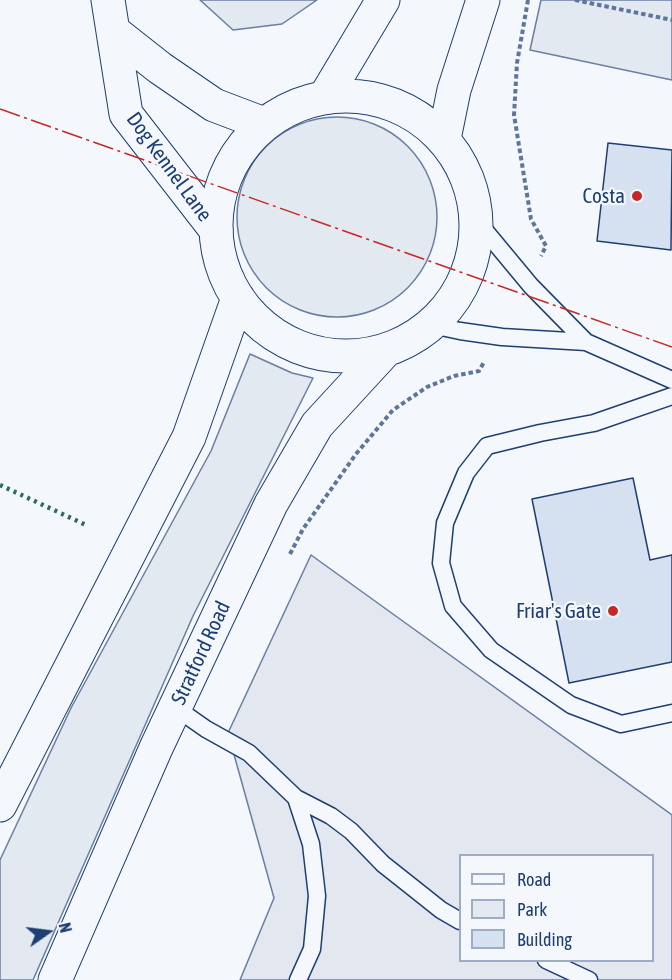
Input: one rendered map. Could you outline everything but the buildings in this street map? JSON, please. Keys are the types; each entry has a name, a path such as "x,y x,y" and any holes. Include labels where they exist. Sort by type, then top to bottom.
{"main road":[{"path":"325,97 383,0"},
{"path":"444,139 454,90 483,0"},
{"name":"Dog Kennel Lane","path":"111,16 160,68 213,105 264,124"},
{"name":"Dog Kennel Lane","path":"111,16 126,114 216,230"},
{"path":"358,96 390,103 419,117 444,139 458,158 468,180 477,221 471,263 456,297 432,325 386,350 361,356 335,356 303,349 273,333 238,298 220,259 216,230 221,191 238,154 264,124 293,107 325,97 358,96"},
{"path":"0,805 189,437 238,298"},
{"name":"Stratford Road","path":"55,980 156,748 271,504 317,425 386,350"}],"lane":[{"path":"477,221 531,286 586,342"},
{"path":"432,325 502,337 586,342 672,381"},
{"path":"672,396 594,423 488,446 466,473 445,523 441,563 453,606 491,650 571,705 621,724 672,713"},
{"path":"176,708 206,729 249,753 296,798 331,816 351,831 383,864 441,910 459,920"},
{"path":"296,798 311,844 317,896 312,949 298,980"},
{"path":"550,962 589,980"}],"path":[{"path":"528,0 517,63 514,115 531,219 546,246 531,286"},
{"path":"575,0 672,20"},
{"path":"287,560 303,529 356,454 393,410 427,387 454,376 479,371 502,337"}],"green space":[{"path":"200,0 317,0 282,24 233,30"},
{"path":"541,0 672,0 672,80 530,50"},
{"path":"327,117 347,117 384,128 401,139 415,153 430,179 437,207 433,246 426,264 415,281 401,295 384,306 366,313 347,317 327,317 290,306 273,295 259,281 248,264 241,246 237,227 237,207 248,170 259,153 273,139 290,128 308,121"},
{"path":"250,354 292,373 313,378 193,616 33,980 0,980 0,860 71,708 211,451"}],"shaded area":[{"path":"311,555 672,815 672,980 240,980 274,898 228,733"}],"hedge":[{"path":"0,485 86,525"}],"power":[{"path":"0,109 672,347"}],"place":[{"name":"Costa","path":"637,196"},
{"name":"Friar's Gate","path":"613,611"}]}
